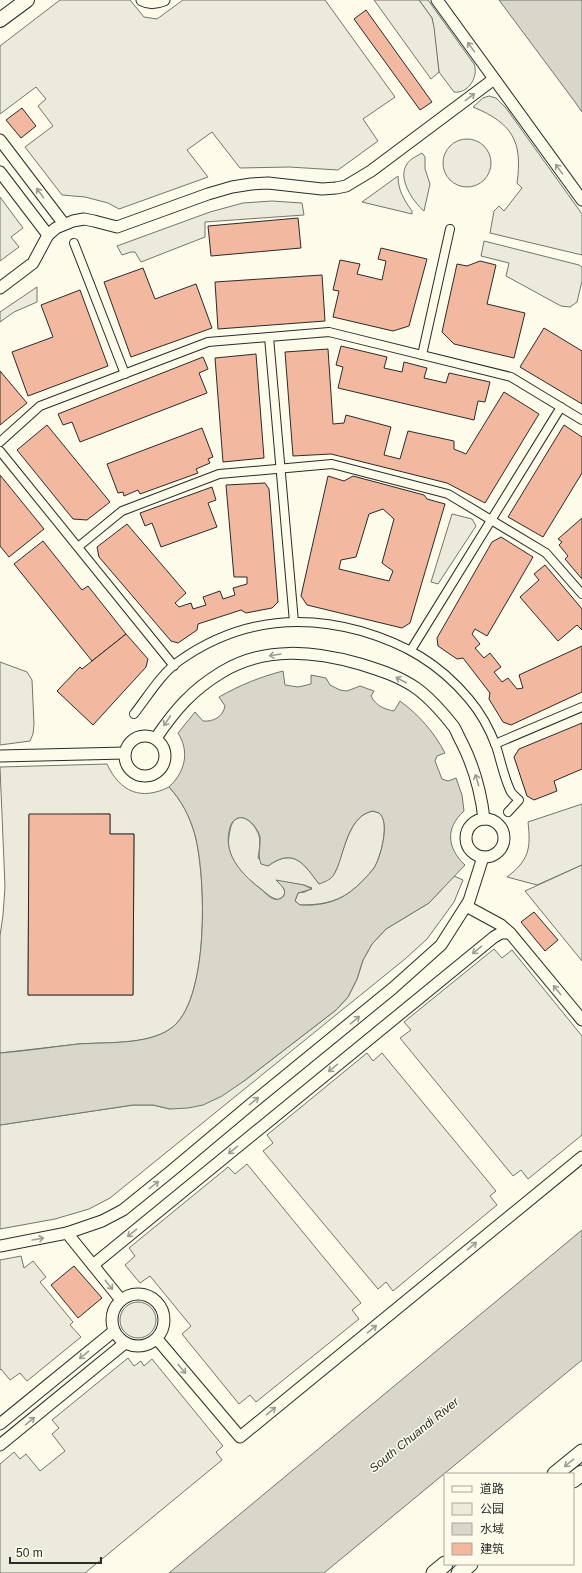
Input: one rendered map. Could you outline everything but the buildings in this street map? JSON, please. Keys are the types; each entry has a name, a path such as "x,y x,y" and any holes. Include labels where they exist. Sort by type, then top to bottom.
{"main road":[{"path":"557,1473 582,1452"},
{"path":"574,1479 582,1473"},
{"path":"434,1573 444,1565"},
{"path":"459,1573 469,1565"}],"street":[{"path":"0,20 27,0"},
{"path":"142,0 148,3 156,3 164,0"},
{"path":"437,0 582,200"},
{"path":"0,288 33,263 48,235 56,228 64,224 84,219 98,221 117,227 208,194 232,187 251,184 268,183 322,189 346,186 371,171 494,79"},
{"path":"0,140 64,224"},
{"path":"0,172 48,235"},
{"path":"422,355 450,229"},
{"path":"74,243 125,374"},
{"path":"0,442 40,406 208,342 329,332 511,377 582,420"},
{"path":"269,337 294,622"},
{"path":"411,650 561,407"},
{"path":"0,451 174,666"},
{"path":"78,548 122,511 219,474 332,464 448,494 546,553 582,594"},
{"path":"134,714 158,682 174,666 214,640 230,633 258,626 294,622 318,622 342,626 381,637 411,650 450,678 470,700 484,722 495,744 511,793 519,800 508,812"},
{"path":"156,738 172,713 181,704 222,672 235,666 273,654 311,653 341,659 374,668 400,679 416,688 435,705 454,728 470,760 478,784 484,819"},
{"path":"495,744 582,707"},
{"path":"142,735 156,738 165,748 165,762 162,768 157,773 144,776 132,771 128,766 125,753 127,747 136,738 142,735"},
{"path":"0,756 125,753"},
{"path":"484,819 496,822 500,827 504,838 500,850 489,857 477,856 472,852 466,841 466,834 472,823 484,819"},
{"path":"0,1246 67,1233 102,1221 123,1210 419,966 441,945 466,906 483,857"},
{"path":"466,906 501,925 510,932 582,1020"},
{"path":"93,1265 494,937 502,933 510,932"},
{"path":"157,1339 240,1437 582,1157"},
{"path":"67,1233 121,1300"},
{"path":"138,1294 147,1295 154,1299 164,1314 162,1332 157,1339 150,1344 133,1346 118,1338 114,1331 112,1314 121,1300 129,1295 138,1294"},
{"path":"0,1424 114,1331"},
{"path":"0,1445 125,1343"}],"green space":[{"path":"419,0 428,0 474,64 474,79 464,90 454,92 439,72 432,18"},
{"path":"489,96 496,98 506,108 582,214 582,255 490,233 494,211 499,206 504,211 522,188 517,183 518,156 512,135 506,127 497,120 473,107 483,98"},
{"path":"467,139 476,141 484,146 489,154 491,163 489,172 484,180 476,185 467,187 458,185 450,180 445,172 443,163 445,154 450,146 458,141"},
{"path":"422,153 425,157 425,169 430,184 424,211 411,196 405,183 404,176 404,170 408,162"},
{"path":"398,176 400,190 412,211 412,214 362,202"},
{"path":"272,201 302,203 304,215 205,222 205,237 141,262 135,252 122,255 117,246 210,212 243,203"},
{"path":"484,241 579,265 582,267 582,281 577,302 570,307 561,306 506,276 509,263 481,256"},
{"path":"37,287 37,302 14,312 0,322 0,312"},
{"path":"452,514 472,519 476,526 438,584 431,582"},
{"path":"0,662 27,672 32,680 34,724 33,734 30,741 0,745"},
{"path":"107,764 112,774 118,781 132,791 149,793 169,787 182,804 193,828 199,854 202,938 198,967 192,993 183,1015 170,1029 150,1038 126,1042 78,1044 0,1053 0,936 5,887 0,767","holes":["110,814 110,834 134,834 133,995 28,995 29,815"]},
{"path":"582,804 582,865 537,885 507,877 520,865 527,853 529,840 528,822"},
{"path":"373,811 379,813 384,824 381,849 374,868 350,892 332,901 313,905 300,905 295,901 298,893 305,892 312,888 304,885 277,881 285,891 283,896 279,899 274,898 268,895 243,873 233,860 230,852 229,836 231,826 236,819 245,818 254,826 260,838 258,858 268,866 277,860 285,858 298,860 319,884 331,877 337,869 348,837 355,823 366,814"},
{"path":"454,876 463,880 454,902 427,939 405,959 110,1198 89,1209 55,1219 0,1229 0,1125 133,1105 153,1105 170,1109 244,1081 336,1010 348,997 357,979 363,960 372,944 386,929 429,903"},
{"path":"142,1302 151,1307 155,1313 155,1327 151,1333 142,1338 134,1338 125,1333 121,1327 120,1316 125,1307 131,1303"}],"shaded area":[{"path":"60,0 130,0 144,17 157,19 183,0 325,0 395,97 363,119 378,141 338,170 289,167 240,168 212,132 187,150 208,177 119,209 108,203 85,197 62,195 25,147 53,126 38,106 46,99 36,87 0,114 0,46"},
{"path":"374,0 419,0 432,18 439,72 431,79"},
{"path":"0,197 23,228 11,237 19,247 0,261"},
{"path":"582,865 582,961 525,891"},
{"path":"494,949 502,958 512,950 582,1036 582,1135 528,1179 521,1170 513,1176 400,1038 411,1030 404,1022"},
{"path":"367,1053 373,1061 382,1053 496,1191 490,1196 497,1205 393,1291 386,1282 378,1289 263,1151 273,1143 267,1135"},
{"path":"247,1164 361,1303 352,1310 359,1319 256,1402 250,1395 239,1404 182,1334 191,1326 150,1276 140,1283 125,1265 135,1256 129,1248 228,1167 235,1174"},
{"path":"21,1256 24,1268 33,1261 46,1277 40,1282 73,1322 70,1325 81,1337 27,1381 20,1373 10,1380 1,1369 0,1370 0,1260"},
{"path":"128,1358 134,1366 141,1361 144,1366 152,1359 223,1446 216,1452 222,1460 85,1573 0,1573 0,1464 14,1452 20,1459 26,1454 40,1471 65,1451 52,1434 59,1428 52,1420"}],"water":[{"path":"499,0 582,0 582,112 575,102"},
{"path":"283,671 285,685 298,687 311,684 311,675 326,678 330,685 340,690 347,691 360,686 374,691 371,696 375,702 381,706 394,711 400,701 420,718 436,738 445,753 437,756 435,761 442,779 448,781 456,778 462,795 464,811 454,824 451,831 451,838 455,852 465,865 429,903 386,929 372,944 363,960 357,979 348,997 336,1010 244,1081 222,1096 203,1105 188,1108 170,1109 153,1105 133,1105 0,1125 0,1053 78,1044 126,1042 150,1038 170,1029 183,1015 192,993 198,967 202,938 202,908 199,854 195,835 185,810 169,787 179,775 184,762 184,747 178,733 195,712 203,721 214,720 220,716 225,706 219,697 242,685","holes":["373,811 379,813 384,824 383,840 379,857 374,868 368,875 353,890 338,899 326,903 300,905 295,901 298,893 312,889 304,885 276,880 284,889 285,894 279,899 271,898 242,872 232,858 228,841 231,825 236,819 244,818 251,822 259,833 259,857 261,864 268,866 277,860 285,858 298,860 319,884 330,879 334,875 346,841 354,825 365,814"]},
{"name":"South Chuandi River","path":"582,1230 582,1360 324,1573 169,1573"}]}
